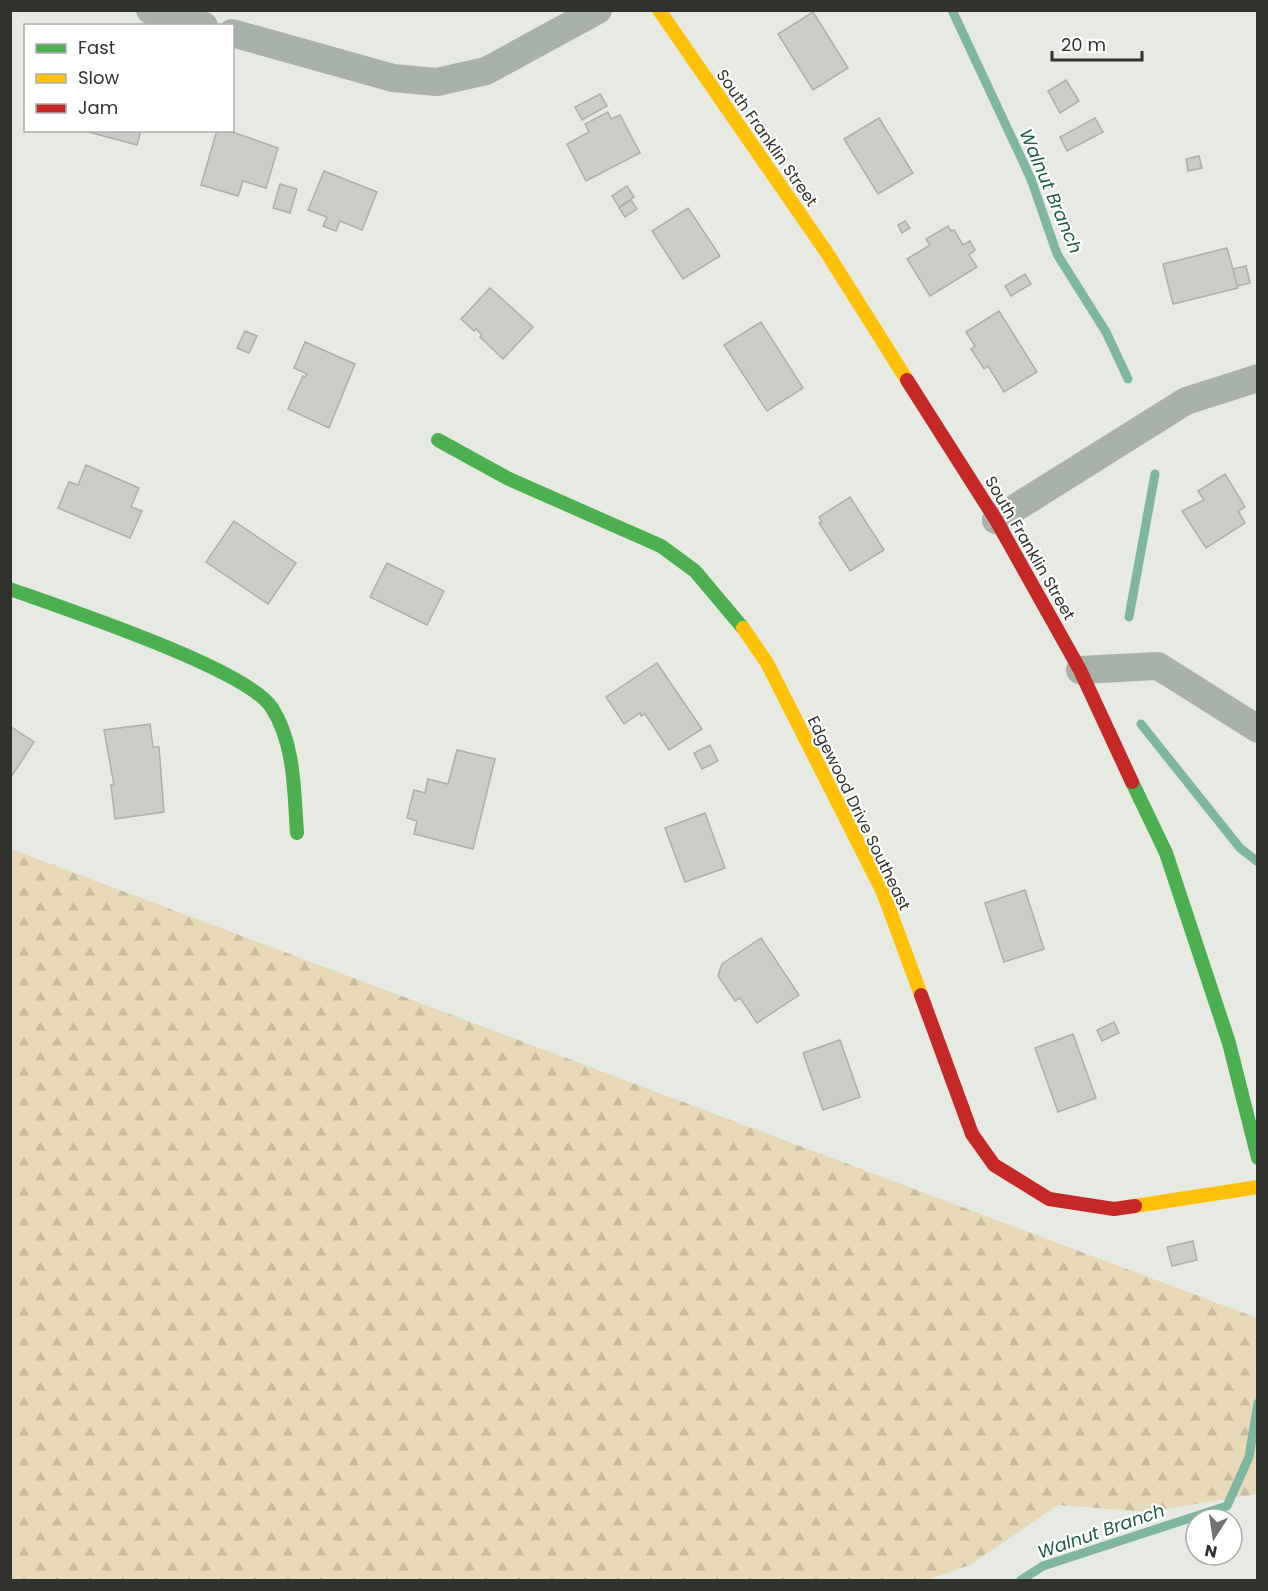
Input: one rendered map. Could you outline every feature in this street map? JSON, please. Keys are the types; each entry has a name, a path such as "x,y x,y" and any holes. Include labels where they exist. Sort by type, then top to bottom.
{"street":[{"path":"150,10 197,24"},
{"path":"234,34 393,78 437,82 486,71 598,10"},
{"name":"South Franklin Street","path":"659,10 827,253 996,520 1080,670 1166,854 1229,1042 1257,1158"},
{"path":"996,520 1186,401 1241,381 1257,378"},
{"name":"Edgewood Drive Southeast","path":"438,440 509,479 661,546 695,572 732,612 767,663 882,892 972,1134 994,1165 1049,1199 1114,1209 1257,1187"},
{"path":"10,589 223,672 270,703 291,753 297,833"},
{"path":"1080,670 1158,666 1257,729"}],"green space":[{"path":"11,849 1257,1318 1257,1494 1147,1512 1058,1505 970,1565 927,1580 11,1580"}],"building":[{"path":"813,12 848,68 813,90 778,34"},
{"path":"1066,80 1079,101 1060,113 1048,91"},
{"path":"600,94 607,106 582,120 575,107"},
{"path":"608,112 611,119 620,115 640,153 586,181 567,144 589,132 585,124"},
{"path":"879,118 913,173 878,194 844,139"},
{"path":"1095,118 1103,132 1067,151 1060,137"},
{"path":"88,132 140,132 137,145"},
{"path":"216,132 233,132 278,148 266,188 243,181 238,196 201,185"},
{"path":"1199,156 1202,168 1188,171 1186,159"},
{"path":"324,171 377,192 362,230 340,221 336,231 323,226 327,217 308,210"},
{"path":"280,184 297,189 290,213 273,208"},
{"path":"627,186 634,197 619,207 612,196"},
{"path":"631,200 637,209 625,217 619,208"},
{"path":"688,208 720,256 683,279 652,231"},
{"path":"905,221 910,228 902,233 898,225"},
{"path":"948,226 951,231 954,230 963,245 970,241 975,250 969,255 977,267 930,296 907,259 930,245 926,239"},
{"path":"1227,248 1238,288 1173,304 1163,264"},
{"path":"1246,266 1250,283 1237,286 1233,269"},
{"path":"1025,274 1031,284 1011,296 1005,286"},
{"path":"490,288 533,327 503,359 480,337 482,335 476,329 474,331 461,319"},
{"path":"999,311 1037,372 1004,392 988,366 984,369 971,349 975,346 966,332"},
{"path":"761,322 803,388 767,411 724,345"},
{"path":"245,331 257,336 249,353 237,348"},
{"path":"305,342 355,364 329,428 288,409 303,376 307,374 294,368"},
{"path":"86,465 139,488 131,507 142,511 130,538 58,508 69,482 78,485"},
{"path":"1225,474 1245,507 1238,511 1245,523 1206,548 1182,511 1204,500 1198,491"},
{"path":"850,497 884,550 850,571 819,523 822,522 819,517"},
{"path":"234,521 296,563 268,604 206,562"},
{"path":"387,563 444,591 427,625 370,597"},
{"path":"657,663 702,729 669,750 645,714 641,716 640,713 624,724 606,697"},
{"path":"150,724 153,747 159,747 164,812 115,819 111,785 114,785 104,730"},
{"path":"10,726 34,742 11,777 10,776"},
{"path":"710,745 718,761 702,769 694,753"},
{"path":"457,750 495,759 473,849 414,834 417,821 407,818 414,790 425,793 428,779 448,784"},
{"path":"705,813 725,868 685,882 665,828"},
{"path":"1025,890 1044,949 1004,962 985,903"},
{"path":"761,938 799,995 757,1023 740,998 735,1001 718,976 722,964"},
{"path":"1114,1022 1119,1033 1102,1041 1097,1030"},
{"path":"1073,1034 1096,1098 1058,1112 1035,1048"},
{"path":"840,1040 860,1097 823,1110 803,1053"},
{"path":"1193,1241 1197,1260 1172,1266 1167,1247"}],"waterway":[{"name":"Walnut Branch","path":"952,10 1031,179 1057,254 1106,332 1128,379"},
{"name":"Walnut Branch","path":"1129,617 1155,474"},
{"name":"Walnut Branch","path":"1141,724 1240,848 1258,862"},
{"name":"Walnut Branch","path":"1021,1580 1043,1566 1227,1506 1249,1457 1258,1403"}],"traffic: fast":[{"path":"438,440 509,479 661,546 695,571 743,628"},
{"path":"10,589 109,624 192,658 228,675 256,692 272,708 285,737 292,769 297,833"},
{"path":"1132,782 1166,853 1229,1043 1258,1158"}],"traffic: slow":[{"path":"659,10 827,253 907,380"},
{"path":"743,628 767,663 883,892 921,995"},
{"path":"1135,1206 1258,1187"}],"traffic: jam":[{"path":"907,380 996,520 1080,670 1132,782"},
{"path":"921,995 972,1134 994,1165 1049,1199 1114,1209 1135,1206"}]}
